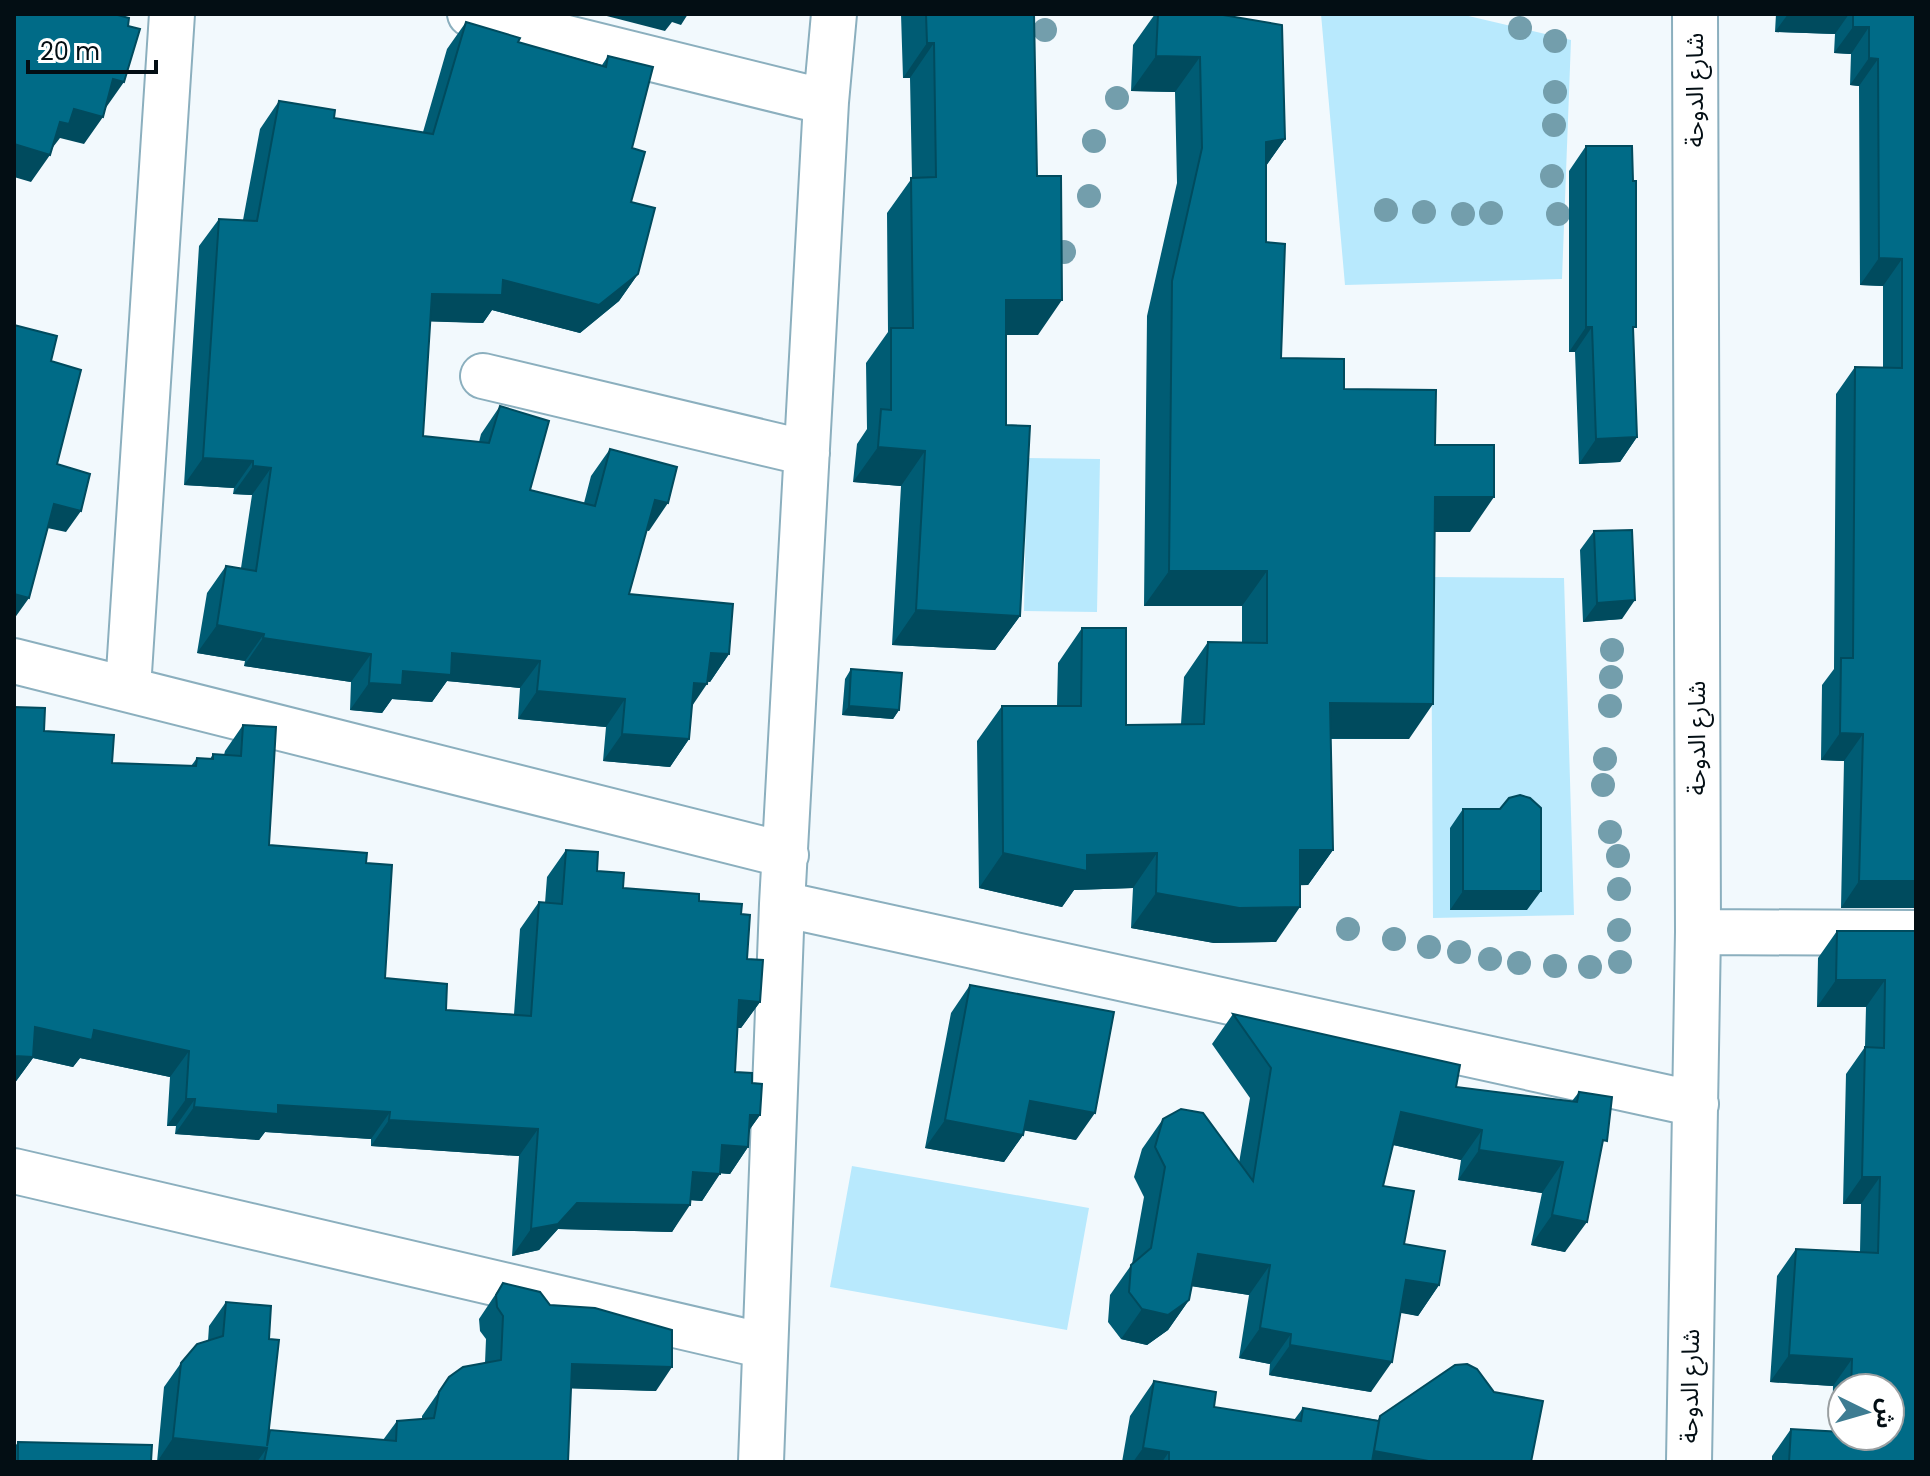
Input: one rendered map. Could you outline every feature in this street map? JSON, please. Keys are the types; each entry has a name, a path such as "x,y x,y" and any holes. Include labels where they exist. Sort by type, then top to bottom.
{"street":[{"path":"128,688 172,14"},
{"path":"470,14 826,102"},
{"path":"761,1462 782,904 826,102 834,14"},
{"name":"شارع الدوحة","path":"1689,1462 1698,932 1694,14"},
{"path":"483,376 807,453"},
{"path":"14,661 786,855"},
{"path":"782,904 1696,1104"},
{"path":"1698,932 1916,933"},
{"path":"14,1171 765,1346"}],"shaded area":[{"path":"1321,14 1460,14 1571,40 1562,279 1345,285"},
{"path":"1027,458 1100,459 1097,612 1024,611"},
{"path":"1431,577 1564,578 1574,915 1433,918"},
{"path":"852,1166 1089,1208 1067,1330 830,1287"}],"building":[{"path":"14,14 114,14 129,18 128,26 140,29 124,82 113,79 103,117 74,109 69,124 60,122 50,155 14,144"},
{"path":"926,14 1034,14 1037,176 1061,176 1062,300 1006,300 1006,425 1030,426 1020,616 916,610 925,451 878,447 881,409 891,410 891,328 913,328 911,178 936,177 934,43 927,43"},
{"path":"1158,14 1217,14 1282,25 1285,139 1266,142 1266,242 1285,244 1281,358 1344,359 1344,389 1436,390 1435,445 1494,445 1494,497 1435,497 1433,704 1330,703 1333,850 1300,850 1300,907 1239,908 1156,893 1157,853 1087,855 1087,871 1003,853 1002,706 1081,706 1082,628 1126,628 1126,725 1204,724 1208,642 1267,643 1267,571 1169,571 1172,281 1202,148 1200,57 1156,56"},
{"path":"1853,14 1916,14 1916,881 1859,881 1863,734 1840,733 1841,658 1853,658 1855,367 1902,368 1902,259 1879,258 1878,59 1869,58 1869,27 1853,27"},
{"path":"466,22 520,38 518,42 606,67 608,56 653,67 632,148 645,152 631,202 655,208 638,274 599,305 503,280 502,295 432,294 423,436 489,443 500,406 549,421 530,490 595,506 610,449 677,467 668,503 655,500 629,594 733,604 729,654 711,653 707,684 694,683 689,739 622,734 625,699 537,691 540,661 452,653 451,675 403,671 402,685 369,683 371,654 263,638 264,634 217,625 226,566 256,571 271,468 253,466 253,461 203,458 219,219 257,221 279,101 335,110 334,118 433,134"},
{"path":"1586,146 1632,146 1633,181 1636,181 1636,327 1633,327 1637,437 1596,439 1592,327 1586,327"},
{"path":"14,325 57,336 51,361 81,370 57,464 90,474 81,511 54,504 29,598 14,594"},
{"path":"1632,530 1635,600 1597,603 1594,531"},
{"path":"851,669 902,673 899,710 849,706"},
{"path":"14,707 45,708 44,731 114,735 112,763 196,766 197,758 213,759 213,754 241,756 243,725 276,727 269,845 367,853 366,863 392,865 385,978 447,984 446,1010 531,1016 539,902 562,904 566,850 598,852 597,871 624,873 623,888 699,894 699,901 742,904 741,914 750,915 747,959 763,960 760,1002 739,1000 735,1072 752,1073 752,1083 762,1084 760,1115 750,1115 748,1147 722,1145 720,1174 693,1172 690,1205 577,1203 558,1224 531,1229 538,1129 389,1120 390,1112 278,1105 278,1114 194,1107 195,1099 186,1099 189,1051 94,1030 92,1040 35,1027 33,1057 14,1056"},
{"path":"1520,795 1530,798 1541,808 1541,891 1463,891 1463,809 1500,809 1509,798"},
{"path":"1837,931 1916,931 1916,1462 1789,1462 1791,1429 1826,1431 1826,1452 1906,1452 1906,1372 1852,1372 1852,1359 1789,1355 1796,1249 1878,1253 1880,1177 1862,1177 1865,1047 1884,1048 1885,980 1836,980"},
{"path":"970,985 1114,1012 1095,1113 1030,1101 1023,1135 945,1120"},
{"path":"1233,1014 1460,1065 1456,1087 1577,1102 1579,1092 1612,1097 1607,1141 1603,1140 1587,1222 1552,1215 1563,1162 1479,1150 1482,1130 1401,1112 1383,1186 1414,1191 1404,1244 1445,1251 1439,1285 1406,1280 1392,1362 1290,1345 1291,1334 1260,1328 1270,1265 1198,1254 1189,1300 1168,1315 1142,1309 1129,1292 1131,1265 1151,1248 1165,1167 1155,1147 1163,1119 1181,1109 1203,1113 1253,1181 1271,1068"},
{"path":"503,1283 540,1292 550,1305 595,1308 672,1330 672,1367 572,1364 568,1462 264,1462 267,1448 173,1438 181,1363 197,1344 223,1336 226,1302 271,1306 269,1339 279,1340 267,1446 270,1430 396,1441 397,1421 434,1418 439,1392 449,1377 463,1367 501,1360 503,1316 497,1307 496,1295"},
{"path":"1467,1364 1477,1369 1494,1392 1543,1401 1531,1462 1434,1462 1374,1451 1380,1416 1455,1365"},
{"path":"1154,1381 1216,1392 1214,1407 1301,1421 1303,1408 1379,1421 1372,1462 1169,1462 1169,1452 1143,1448"},
{"path":"18,1442 152,1445 151,1462 18,1462"}]}
